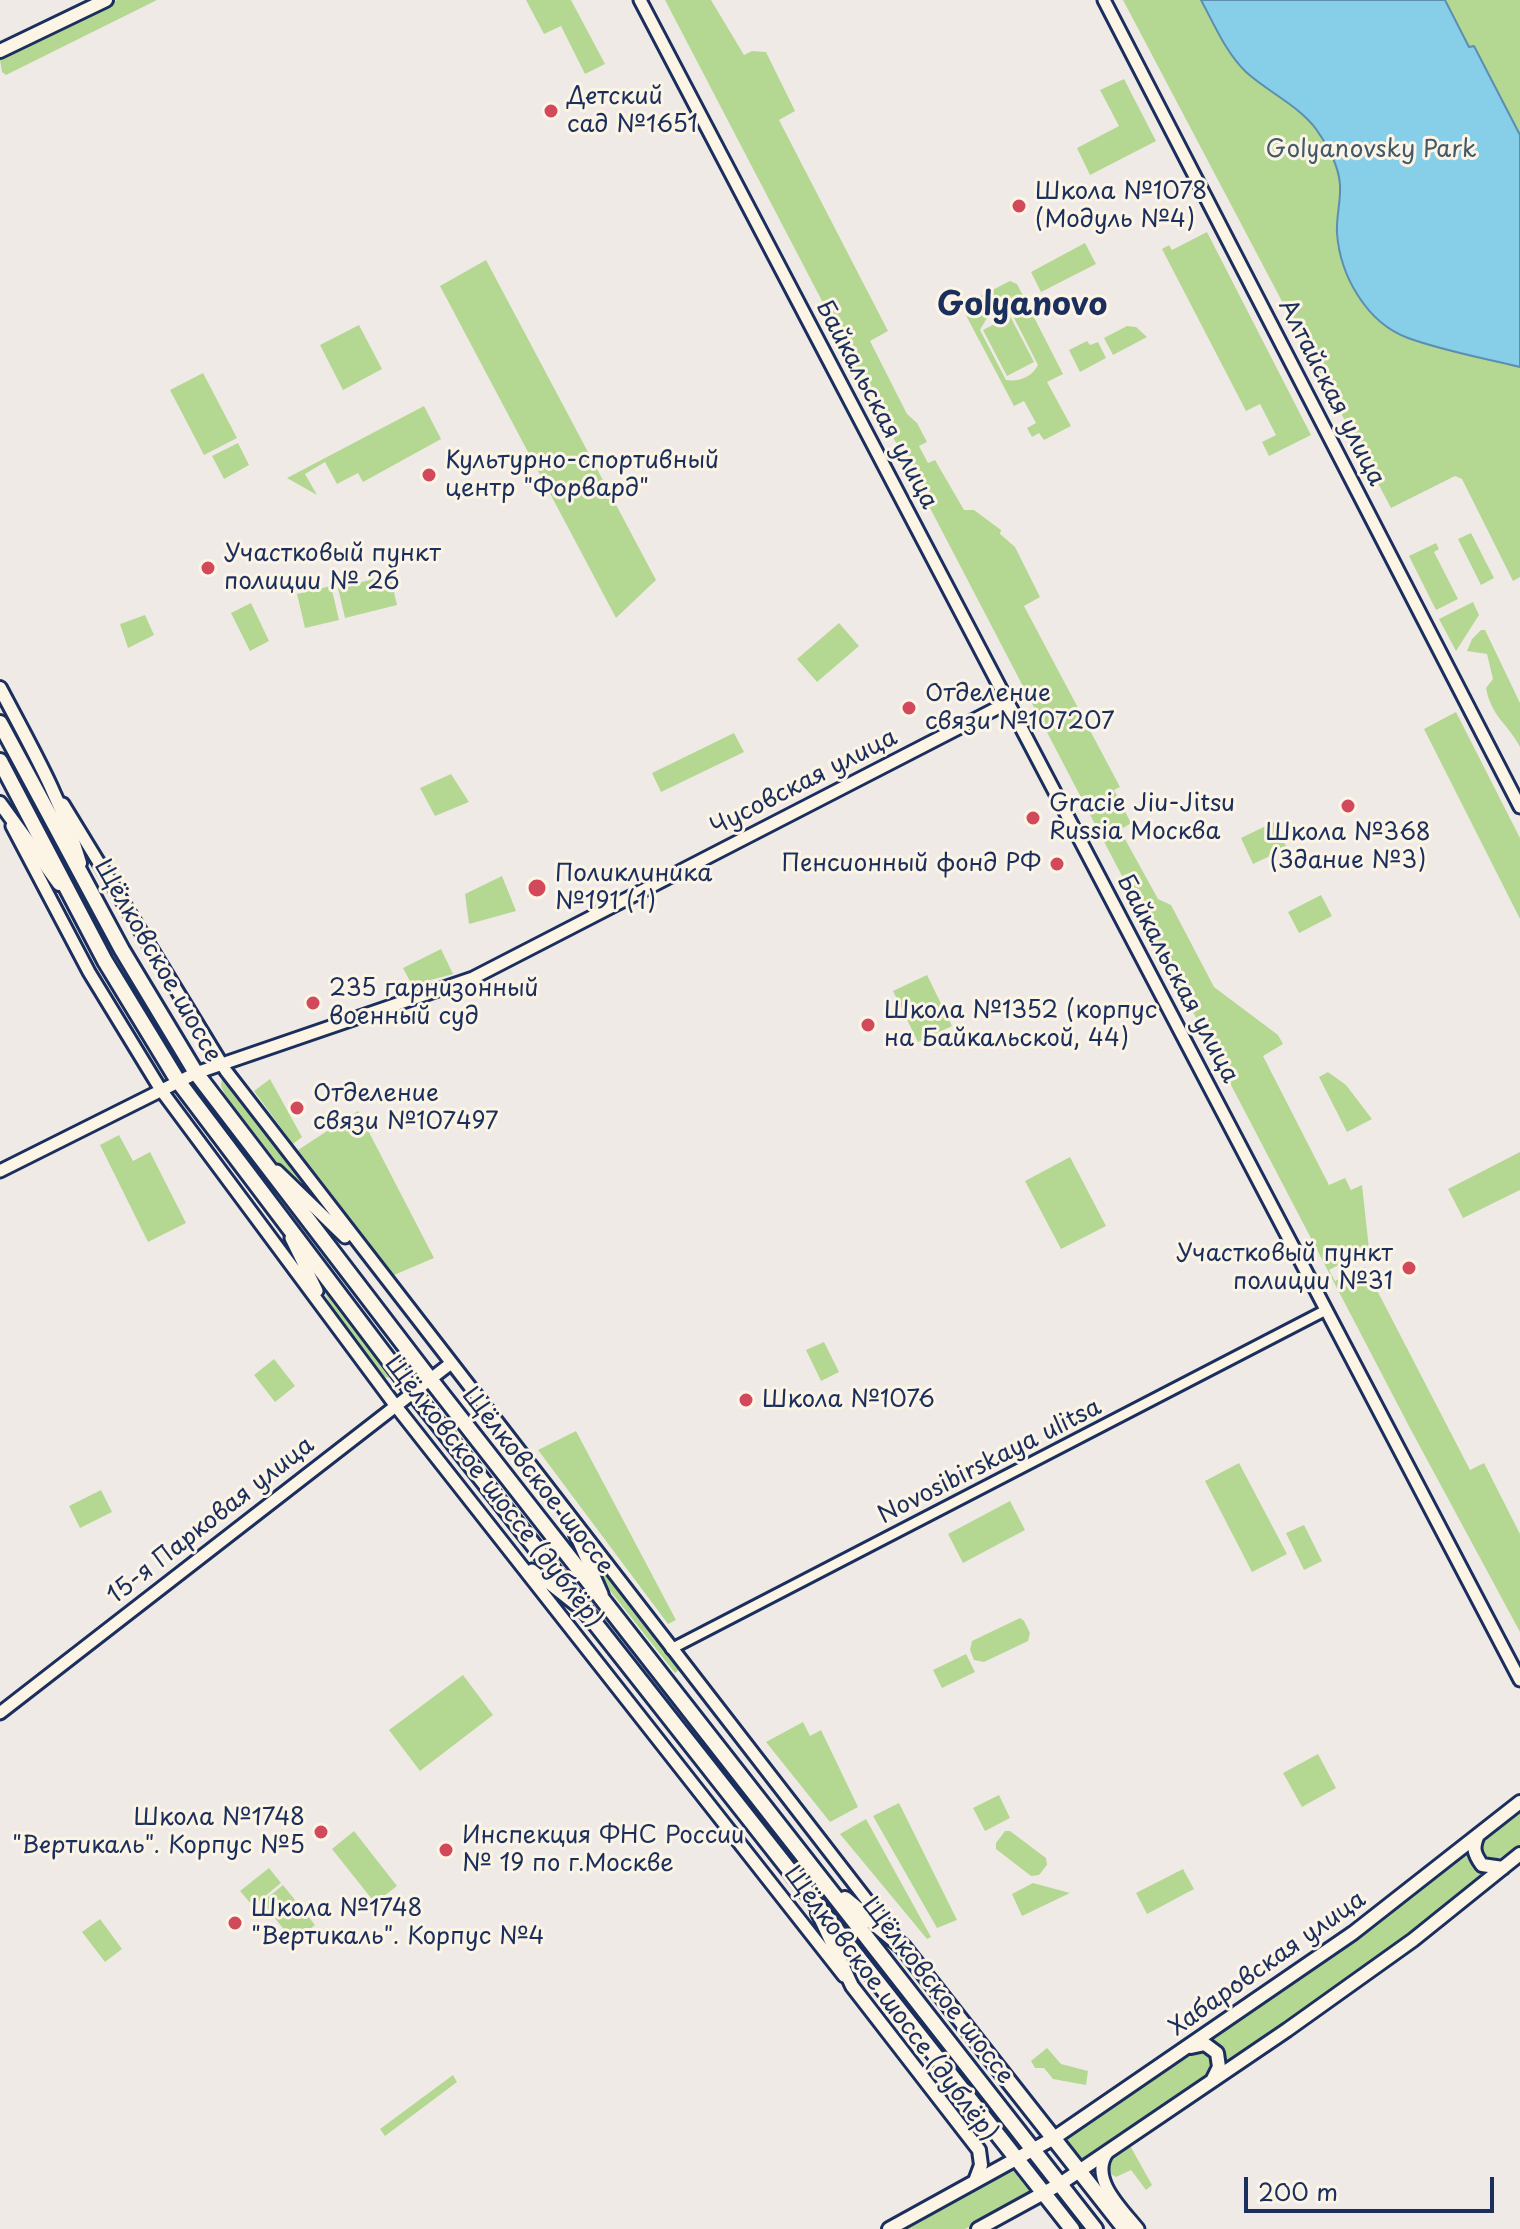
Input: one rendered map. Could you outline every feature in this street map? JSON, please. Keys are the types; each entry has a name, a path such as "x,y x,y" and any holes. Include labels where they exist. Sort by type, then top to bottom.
{"main road":[{"path":"0,51 106,0"},
{"name":"Щёлковское шоссе (дублёр)","path":"0,688 50,782"},
{"name":"Щёлковское шоссе","path":"0,723 94,899 196,1073 430,1379 1095,2229"},
{"name":"Щёлковское шоссе","path":"0,761 134,1012 178,1081 413,1392 1072,2229"},
{"path":"50,782 69,825 94,899"},
{"name":"Щёлковское шоссе (дублёр)","path":"0,803 7,815"},
{"path":"7,815 79,912"},
{"name":"Хабаровская улица","path":"894,2227 1054,2138 1187,2048 1353,1933 1520,1802"},
{"path":"1478,1835 1473,1846 1482,1865 1503,1868"},
{"path":"978,2229 1060,2184 1365,1976 1520,1854"},
{"name":"Щёлковское шоссе (дублёр)","path":"823,1881 903,1947 1125,2229"},
{"path":"808,1892 852,1986"},
{"name":"Щёлковское шоссе (дублёр)","path":"852,1986 979,2150 981,2165 975,2181"},
{"path":"1187,2048 1205,2044 1217,2053 1219,2067 1211,2082"}],"street":[{"name":"Байкальская улица","path":"640,0 1520,1680"},
{"name":"Алтайская улица","path":"1104,0 1520,807"},
{"name":"Чусовская улица","path":"0,1171 196,1073 473,978 1007,703"},
{"name":"Щёлковское шоссе (дублёр)","path":"50,782 221,1064 903,1947"},
{"name":"Щёлковское шоссе (дублёр)","path":"7,815 89,972 161,1090 395,1405 852,1986"},
{"path":"257,1153 374,1265"},
{"path":"283,1219 327,1313"},
{"name":"Novosibirskaya ulitsa","path":"671,1649 1326,1310"},
{"name":"15-я Парковая улица","path":"0,1713 450,1364"},
{"path":"567,1514 608,1606"},
{"path":"516,1558 593,1618"},
{"path":"1107,2153 1102,2161 1105,2184 1138,2229"}],"green space":[{"path":"117,0 157,0 6,75 2,72 0,60 3,57"},
{"path":"526,0 571,0 605,64 585,74 561,26 544,34"},
{"path":"665,0 711,0 744,55 752,51 766,52 795,111 779,120 888,331 870,341 907,414 917,423 927,442 919,446 928,463 935,460 964,510 974,510 1001,530 1000,534 1015,547 1040,597 1024,606 1120,787 1114,790 1131,823 1120,830 1158,899 1171,905 1214,987 1278,1035 1283,1044 1263,1056 1329,1185 1345,1178 1351,1190 1362,1185 1369,1249 1329,1270 1335,1281 1365,1267 1470,1470 1484,1463 1520,1534 1520,1632 1411,1430"},
{"name":"Golyanovsky Park","path":"1123,0 1520,0 1520,577 1513,581 1462,479 1455,476 1391,508"},
{"path":"1124,79 1156,141 1090,175 1077,148 1119,126 1100,90"},
{"path":"1207,232 1311,435 1269,456 1262,442 1276,435 1260,404 1246,411 1162,249 1169,245 1172,250"},
{"path":"1085,243 1096,264 1041,292 1031,272"},
{"path":"486,260 656,580 616,618 440,286"},
{"path":"1010,281 1017,284 1063,374 1047,382 1071,426 1044,440 1039,433 1032,437 1027,428 1036,423 1024,401 1014,406 961,306","holes":["1011,312 1038,365 1029,376 1006,380 980,330 987,318"]},
{"path":"1010,316 1034,362 1007,376 983,330"},
{"path":"359,325 382,369 343,390 320,345"},
{"path":"1127,326 1136,327 1147,337 1113,355 1104,338"},
{"path":"1087,341 1090,345 1098,342 1106,358 1080,372 1069,350"},
{"path":"203,373 237,438 204,455 170,390"},
{"path":"424,406 441,439 363,482 358,473 337,484 325,462 305,474 317,495 287,478"},
{"path":"238,443 249,465 224,479 212,456"},
{"path":"1471,533 1494,578 1481,585 1458,539"},
{"path":"1436,543 1439,549 1434,552 1458,599 1436,610 1409,556"},
{"path":"390,575 397,605 345,618 338,588"},
{"path":"331,586 339,620 305,628 297,594"},
{"path":"1473,602 1479,615 1456,651 1439,619"},
{"path":"251,603 269,641 250,651 231,613"},
{"path":"145,615 154,635 128,648 120,624"},
{"path":"839,623 859,646 817,682 797,659"},
{"path":"1485,630 1520,703 1520,747 1488,698 1486,688 1493,679 1487,654 1467,651 1472,639"},
{"path":"1456,712 1520,838 1520,919 1424,729"},
{"path":"734,733 744,752 661,792 652,773"},
{"path":"451,774 469,802 435,816 420,788"},
{"path":"1274,822 1287,848 1253,864 1241,838"},
{"path":"502,876 516,911 469,924 465,894"},
{"path":"1321,895 1332,916 1299,933 1288,912"},
{"path":"441,949 453,974 412,985 403,968"},
{"path":"927,975 952,1026 918,1042 893,991"},
{"path":"1328,1072 1346,1085 1372,1119 1347,1132 1319,1077"},
{"path":"222,1077 312,1195 286,1174 225,1095 221,1086"},
{"path":"270,1079 302,1137 293,1144 254,1091"},
{"path":"358,1111 434,1258 394,1275 298,1150"},
{"path":"119,1135 133,1161 150,1152 186,1223 148,1242 100,1145"},
{"path":"1520,1152 1520,1190 1463,1218 1448,1189"},
{"path":"1070,1157 1106,1226 1061,1249 1025,1181"},
{"path":"328,1293 388,1371 389,1378 382,1376 336,1316 325,1294"},
{"path":"824,1342 839,1372 821,1381 806,1350"},
{"path":"274,1359 295,1386 275,1402 254,1375"},
{"path":"576,1431 676,1620 668,1624 538,1450"},
{"path":"1239,1463 1287,1554 1252,1572 1205,1481"},
{"path":"101,1490 112,1512 80,1528 69,1506"},
{"path":"1010,1501 1025,1530 963,1563 948,1534"},
{"path":"1304,1525 1322,1561 1304,1570 1286,1533"},
{"path":"598,1563 681,1668 675,1673 611,1592"},
{"path":"1020,1618 1030,1633 1028,1641 984,1662 974,1660 970,1650 972,1641"},
{"path":"966,1654 975,1672 942,1688 933,1670"},
{"path":"463,1675 493,1715 420,1771 389,1730"},
{"path":"803,1722 810,1736 821,1730 858,1807 830,1822 766,1742"},
{"path":"1318,1754 1336,1788 1302,1807 1283,1773"},
{"path":"999,1795 1010,1818 985,1831 973,1808"},
{"path":"899,1803 957,1920 937,1928 873,1816"},
{"path":"1520,1808 1520,1845 1495,1861 1484,1857 1480,1851 1483,1837"},
{"path":"866,1819 931,1937 927,1939 840,1834"},
{"path":"354,1831 397,1886 375,1903 332,1849"},
{"path":"1005,1831 1010,1831 1046,1858 1047,1865 1039,1875 1031,1876 996,1849 996,1843"},
{"path":"1463,1855 1482,1876 1361,1971 1224,2066 1224,2051 1217,2043 1207,2041 1358,1936"},
{"path":"269,1868 281,1883 253,1906 240,1891"},
{"path":"1183,1869 1194,1889 1147,1914 1136,1893"},
{"path":"1033,1883 1070,1893 1022,1916 1012,1894"},
{"path":"283,1885 315,1925 294,1942 262,1902"},
{"path":"100,1919 122,1949 105,1962 82,1932"},
{"path":"1047,2048 1061,2064 1088,2071 1086,2085 1053,2079 1044,2068 1035,2068 1031,2061"},
{"path":"1195,2049 1211,2059 1212,2074 1081,2164 1062,2140"},
{"path":"453,2075 457,2082 385,2136 380,2129"},
{"path":"1128,2142 1152,2185 1146,2190 1131,2170 1116,2177 1111,2174 1107,2159"},
{"path":"1011,2168 1031,2193 965,2229 905,2229"}],"water":[{"path":"1201,0 1445,0 1469,47 1474,46 1520,135 1520,367 1408,338 1393,331 1368,310 1350,281 1339,249 1340,185 1328,148 1309,120 1246,72 1232,56"}],"place":[{"name":"Детский сад №1651","path":"551,111"},
{"name":"Школа №1078 (Модуль №4)","path":"1019,206"},
{"name":"Культурно-спортивный центр \"Форвард\"","path":"429,475"},
{"name":"Участковый пункт полиции № 26","path":"208,568"},
{"name":"Отделение связи №107207","path":"909,708"},
{"name":"Школа №368 (Здание №3)","path":"1348,806"},
{"name":"Gracie Jiu-Jitsu Russia Москва","path":"1033,818"},
{"name":"Пенсионный фонд РФ","path":"1057,864"},
{"name":"Поликлиника №191 (1)","path":"537,888"},
{"name":"235 гарнизонный военный суд","path":"313,1003"},
{"name":"Школа №1352 (корпус на Байкальской, 44)","path":"868,1025"},
{"name":"Отделение связи №107497","path":"297,1108"},
{"name":"Участковый пункт полиции №31","path":"1409,1268"},
{"name":"Школа №1076","path":"746,1400"},
{"name":"Школа №1748 \"Вертикаль\". Корпус №5","path":"321,1832"},
{"name":"Инспекция ФНС России № 19 по г.Москве","path":"446,1850"},
{"name":"Школа №1748 \"Вертикаль\". Корпус №4","path":"235,1923"}],"district":[{"name":"Golyanovo","path":"1022,306"}]}
